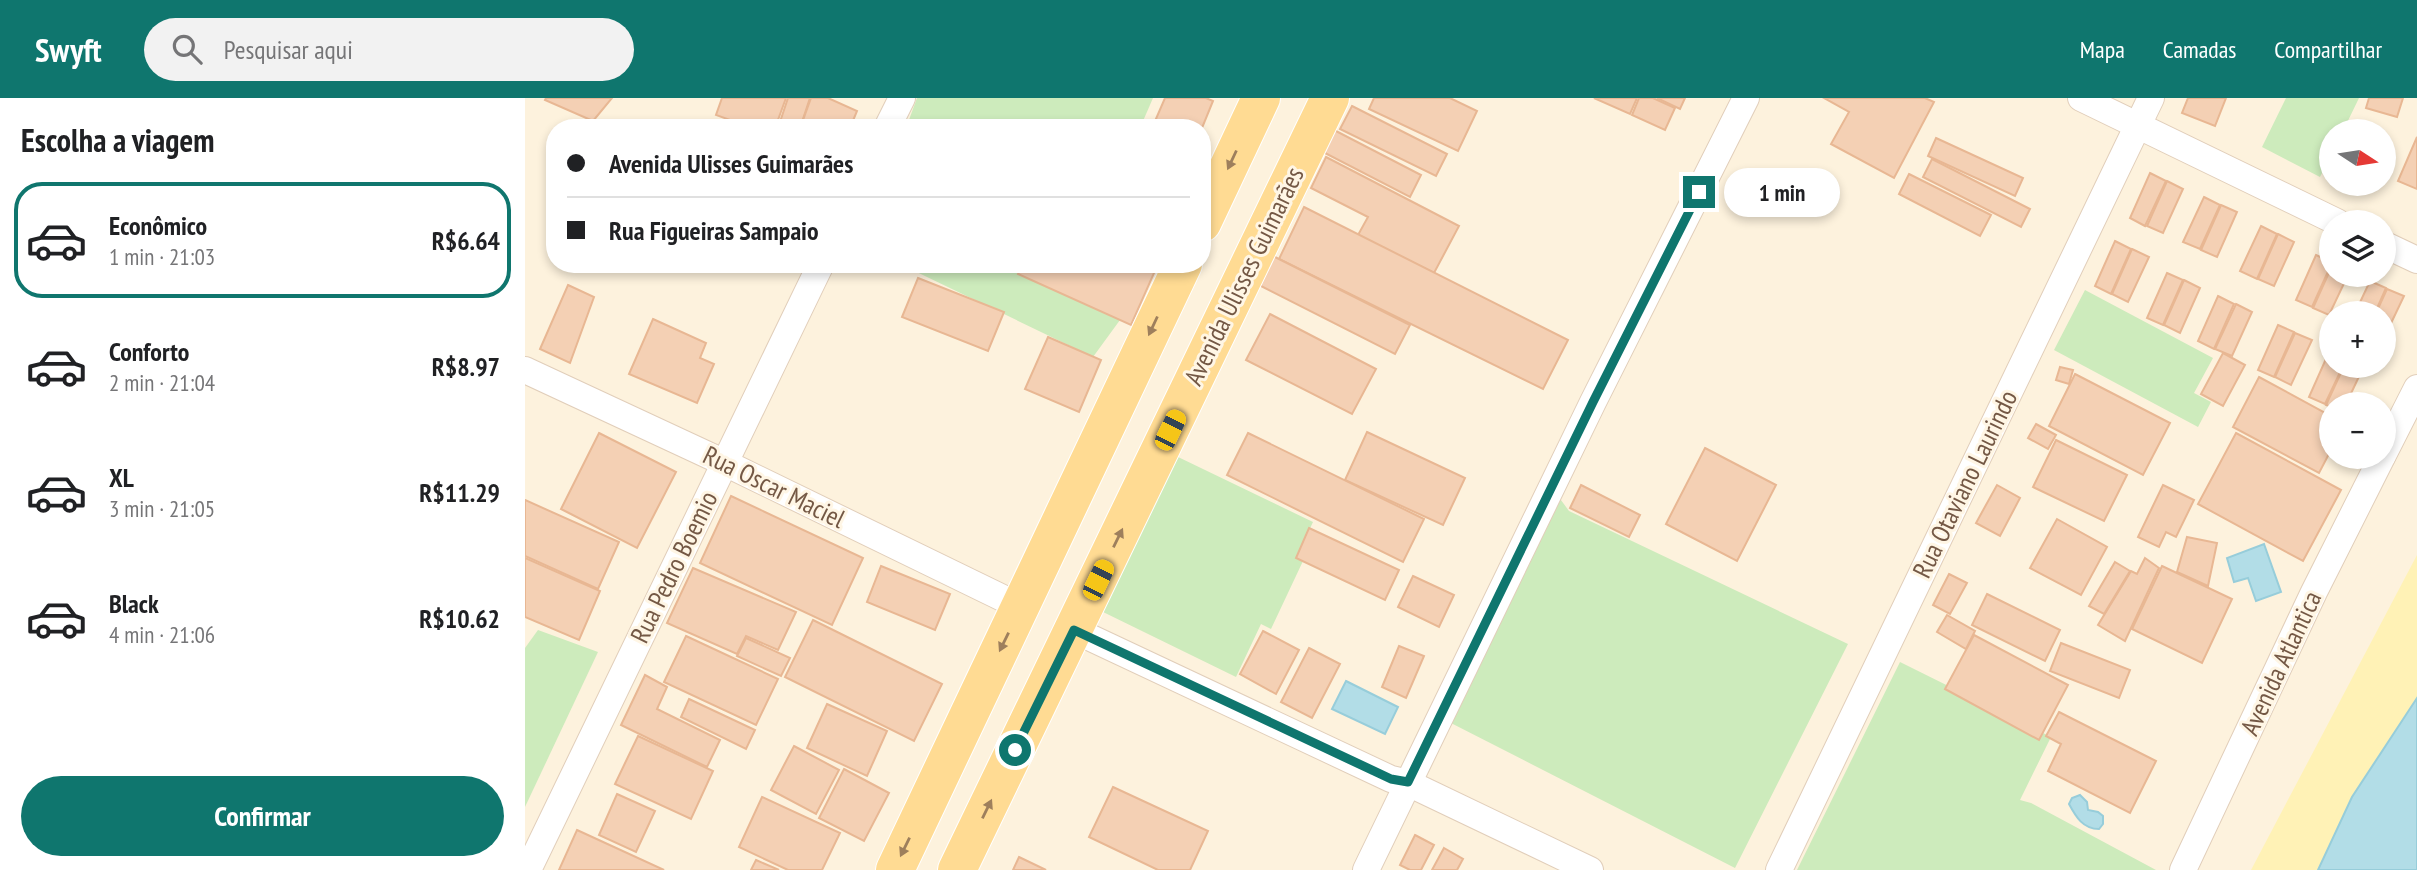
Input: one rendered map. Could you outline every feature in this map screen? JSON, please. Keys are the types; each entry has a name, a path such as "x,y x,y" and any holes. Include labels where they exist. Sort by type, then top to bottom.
{"main road":[{"path":"1211,204 1261,98"},
{"name":"Avenida Ulisses Guimarães","path":"957,870 1329,100"},
{"path":"895,870 1179,273"}],"street":[{"path":"892,119 902,98"},
{"path":"1366,870 1593,402 1746,98"},
{"path":"2081,98 2319,213"},
{"name":"Rua Otaviano Laurindo","path":"1779,870 2151,98"},
{"path":"2396,250 2417,260"},
{"name":"Rua Pedro Boemio","path":"528,870 817,273"},
{"name":"Rua Oscar Maciel","path":"525,370 725,463 1021,607"},
{"name":"Avenida Atlantica","path":"2396,430 2417,388"},
{"name":"Avenida Atlantica","path":"2183,870 2314,592 2376,469"},
{"path":"1074,630 1391,779 1408,782 1590,870"}],"green space":[{"path":"917,98 1153,98 1144,119 909,119"},
{"path":"2286,98 2359,98 2349,119 2319,119 2319,176 2262,147"},
{"path":"919,273 1019,273 1120,320 1093,357"},
{"path":"2085,290 2213,358 2194,393 2211,402 2198,427 2054,350"},
{"path":"1176,456 1313,522 1296,558 1303,561 1271,629 1261,624 1236,677 1101,611"},
{"path":"1558,496 1569,511 1848,644 1735,868 1445,720"},
{"path":"538,630 598,652 525,807 525,648"},
{"path":"1900,662 2051,737 2020,800 2031,803 2156,870 1797,870"}],"sand":[{"path":"2417,555 2417,698 2352,797 2318,870 2251,870"}],"water":[{"path":"2264,544 2281,592 2256,601 2248,578 2234,582 2227,558"},
{"path":"1346,681 1398,707 1385,734 1332,709"},
{"path":"2417,698 2417,870 2318,870 2352,797"},
{"path":"2080,795 2087,802 2088,810 2103,816 2103,824 2099,829 2084,825 2069,804 2072,798"}],"building":[{"path":"612,98 595,119 588,119 545,100"},
{"path":"722,98 786,98 778,119 727,119 716,115"},
{"path":"788,98 810,98 803,119 781,119"},
{"path":"811,98 828,98 857,111 854,119 803,119"},
{"path":"1165,98 1206,98 1213,101 1206,119 1156,119"},
{"path":"1374,98 1450,98 1477,111 1458,151 1369,109"},
{"path":"1594,98 1637,98 1630,114"},
{"path":"1639,98 1653,98 1675,108 1665,130 1632,115"},
{"path":"1657,98 1685,98 1680,109"},
{"path":"1824,98 1925,98 1934,102 1894,178 1831,144 1849,112"},
{"path":"2188,98 2226,98 2215,126 2182,113"},
{"path":"2369,98 2403,98 2397,117 2366,108"},
{"path":"1352,106 1447,154 1436,176 1340,129"},
{"path":"1334,130 1421,175 1410,197 1323,152"},
{"path":"2417,137 2417,189 2398,181"},
{"path":"1936,138 2023,178 2015,196 1928,156"},
{"path":"1326,157 1459,226 1434,273 1358,235 1368,217 1311,188"},
{"path":"1932,159 2030,209 2021,227 1923,177"},
{"path":"2150,173 2166,181 2145,226 2130,218"},
{"path":"1909,174 1991,215 1980,236 1899,194"},
{"path":"2167,181 2183,189 2163,233 2147,226"},
{"path":"2204,197 2220,205 2200,249 2183,242"},
{"path":"2221,205 2237,212 2217,257 2201,250"},
{"path":"1304,207 1568,340 1543,389 1279,259"},
{"path":"2261,226 2277,234 2257,279 2240,271"},
{"path":"2278,234 2294,242 2274,286 2258,279"},
{"path":"2115,241 2131,249 2111,294 2095,286"},
{"path":"2132,249 2149,257 2128,302 2112,294"},
{"path":"1271,255 1410,325 1395,354 1257,284"},
{"path":"2316,255 2319,256 2321,287 2312,307 2296,300"},
{"path":"1018,273 1154,273 1131,325"},
{"path":"2167,273 2183,280 2163,325 2147,318"},
{"path":"918,278 1004,312 988,351 902,317"},
{"path":"2184,280 2200,288 2180,333 2164,325"},
{"path":"568,285 594,297 570,363 540,349"},
{"path":"2322,287 2342,287 2336,301 2319,301 2319,311 2313,308"},
{"path":"2367,287 2386,288 2380,301 2361,301"},
{"path":"2387,289 2404,296 2396,313 2396,301 2382,301"},
{"path":"2218,296 2234,304 2214,349 2198,341"},
{"path":"2236,304 2252,312 2232,356 2215,349"},
{"path":"1270,314 1376,369 1352,414 1246,360"},
{"path":"653,319 706,343 700,358 714,364 697,403 629,374"},
{"path":"2278,325 2294,332 2274,377 2258,370"},
{"path":"2295,333 2312,340 2291,385 2275,377"},
{"path":"1048,337 1101,360 1079,412 1025,389"},
{"path":"2223,353 2245,365 2223,406 2201,394"},
{"path":"2060,367 2073,370 2069,384 2056,380"},
{"path":"2075,374 2170,423 2143,475 2049,426"},
{"path":"2319,374 2319,378 2337,378 2331,392 2319,392 2319,401 2309,397"},
{"path":"2259,377 2319,410 2321,469 2319,473 2233,427"},
{"path":"2338,378 2358,378 2352,392 2332,392"},
{"path":"2036,424 2056,435 2048,449 2028,438"},
{"path":"1367,432 1465,478 1443,525 1345,480"},
{"path":"599,433 676,472 637,548 561,509"},
{"path":"1248,433 1424,519 1403,562 1227,475"},
{"path":"2236,433 2341,490 2303,561 2198,504"},
{"path":"2056,440 2127,475 2104,521 2033,487"},
{"path":"1705,448 1776,485 1737,561 1666,524"},
{"path":"1581,485 1640,515 1629,537 1570,508"},
{"path":"1997,485 2020,498 2000,536 1976,523"},
{"path":"2163,485 2194,500 2176,537 2166,532 2159,547 2138,537"},
{"path":"731,496 863,558 832,625 700,563"},
{"path":"525,500 619,542 598,589 525,556"},
{"path":"2057,519 2107,547 2081,595 2030,568"},
{"path":"1309,528 1399,570 1385,600 1296,558"},
{"path":"2187,537 2217,543 2208,586 2177,572"},
{"path":"525,558 600,591 579,640 525,617"},
{"path":"2145,558 2159,568 2125,641 2098,625 2131,571 2137,574"},
{"path":"2115,562 2130,571 2104,614 2089,606"},
{"path":"881,566 950,594 935,630 867,602"},
{"path":"2162,566 2232,599 2202,663 2132,629"},
{"path":"693,568 796,612 778,650 746,636 737,654 667,623"},
{"path":"1949,574 1967,583 1950,614 1933,605"},
{"path":"1413,576 1454,595 1439,627 1398,607"},
{"path":"1987,594 2060,630 2045,661 1972,625"},
{"path":"1947,615 1975,631 1966,649 1937,632"},
{"path":"813,620 942,684 914,741 785,677"},
{"path":"1263,631 1299,650 1276,694 1240,674"},
{"path":"1974,635 2068,685 2039,740 1945,689"},
{"path":"686,636 778,679 756,725 664,682"},
{"path":"746,638 790,658 781,676 737,656"},
{"path":"2061,643 2130,670 2119,698 2050,671"},
{"path":"1399,646 1424,656 1406,698 1382,687"},
{"path":"1309,648 1340,664 1312,718 1281,702"},
{"path":"645,675 667,687 657,709 720,740 707,767 621,725"},
{"path":"689,699 755,730 746,749 681,717"},
{"path":"827,704 887,731 867,776 807,748"},
{"path":"2059,712 2156,761 2130,813 2048,771 2061,744 2046,736"},
{"path":"638,736 713,771 691,819 615,784"},
{"path":"794,746 839,770 816,814 771,790"},
{"path":"844,769 889,793 864,841 819,818"},
{"path":"1113,787 1208,831 1190,870 1158,870 1089,837"},
{"path":"617,794 655,811 636,852 599,835"},
{"path":"762,797 840,833 822,870 788,870 739,847"},
{"path":"577,830 664,870 559,870"},
{"path":"1415,835 1434,845 1421,870 1410,870 1400,865"},
{"path":"1444,848 1463,859 1457,870 1432,870"},
{"path":"1019,857 1046,870 1013,870"},
{"path":"756,860 779,870 751,870"}],"route":[{"path":"1015,750 1074,630 1391,779 1408,782 1593,402 1699,192"}]}
